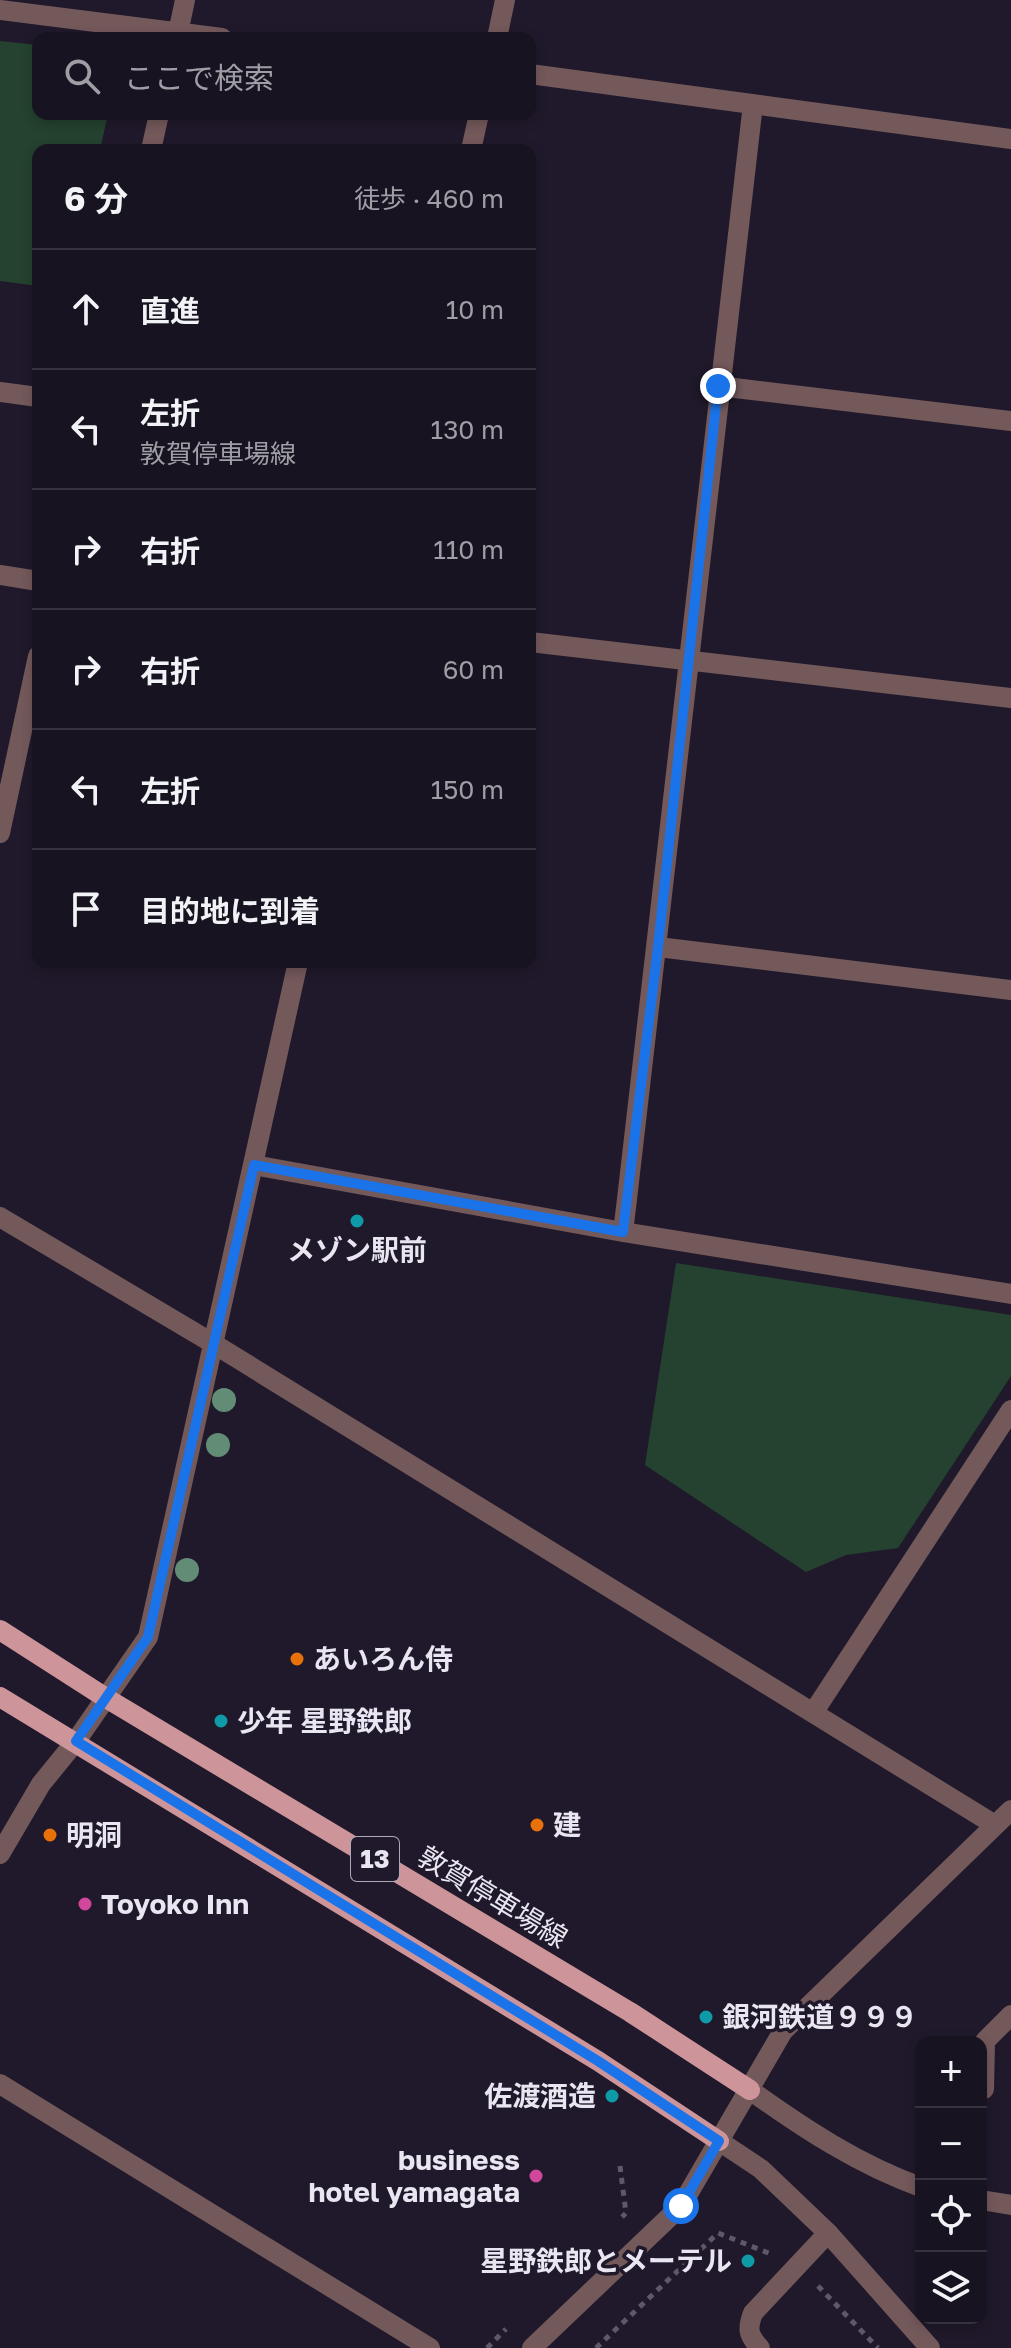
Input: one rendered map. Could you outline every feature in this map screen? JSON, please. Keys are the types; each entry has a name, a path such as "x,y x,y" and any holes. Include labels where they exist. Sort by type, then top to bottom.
{"main road":[{"name":"敦賀停車場線","path":"0,1630 106,1698 617,2004 750,2090"},
{"name":"13","path":"0,1697 598,2061 719,2141"}],"street":[{"path":"178,32 185,0"},
{"path":"498,32 505,0"},
{"path":"0,10 156,32"},
{"path":"536,75 1011,139"},
{"path":"623,1232 658,947 718,386 753,104"},
{"path":"152,144 158,120"},
{"path":"472,144 478,120"},
{"path":"718,386 1011,421"},
{"path":"0,392 32,396"},
{"path":"0,575 32,580"},
{"path":"536,643 1011,698"},
{"path":"0,833 32,684"},
{"path":"658,947 1011,990"},
{"path":"0,1854 41,1784 76,1741 148,1637 297,968"},
{"path":"254,1165 623,1232 1011,1294"},
{"path":"0,1217 214,1344 995,1825"},
{"path":"813,1713 1011,1410"},
{"path":"532,2348 681,2206 783,2031 1011,1810"},
{"path":"987,2039 1011,2015"},
{"path":"0,2084 430,2348"},
{"path":"750,2090 829,2144 915,2185"},
{"path":"719,2141 761,2169 828,2233 930,2348"},
{"path":"987,2201 1011,2205"},
{"path":"760,2348 749,2336 748,2326 753,2313 828,2233"}],"path":[{"path":"616,2223 626,2213 620,2166"},
{"path":"596,2348 718,2233"},
{"path":"487,2348 508,2327"}],"green space":[{"path":"0,41 32,44 32,120 107,120 101,144 32,144 32,285 0,281"},
{"path":"676,1263 1011,1315 1011,1376 898,1548 846,1555 806,1572 645,1465"}],"place":[{"name":"メゾン駅前","path":"357,1221"},
{"name":"あいろん侍","path":"297,1659"},
{"name":"少年 星野鉄郎","path":"221,1721"},
{"name":"建","path":"537,1825"},
{"name":"明洞","path":"50,1835"},
{"name":"Toyoko Inn","path":"85,1904"},
{"name":"銀河鉄道９９９","path":"706,2017"},
{"name":"佐渡酒造","path":"612,2096"},
{"name":"business hotel yamagata","path":"536,2176"},
{"name":"星野鉄郎とメーテル","path":"748,2261"}],"route":[{"path":"681,2206 719,2141 598,2061 76,1741 148,1637 254,1165 623,1232 658,947 718,386"}]}
